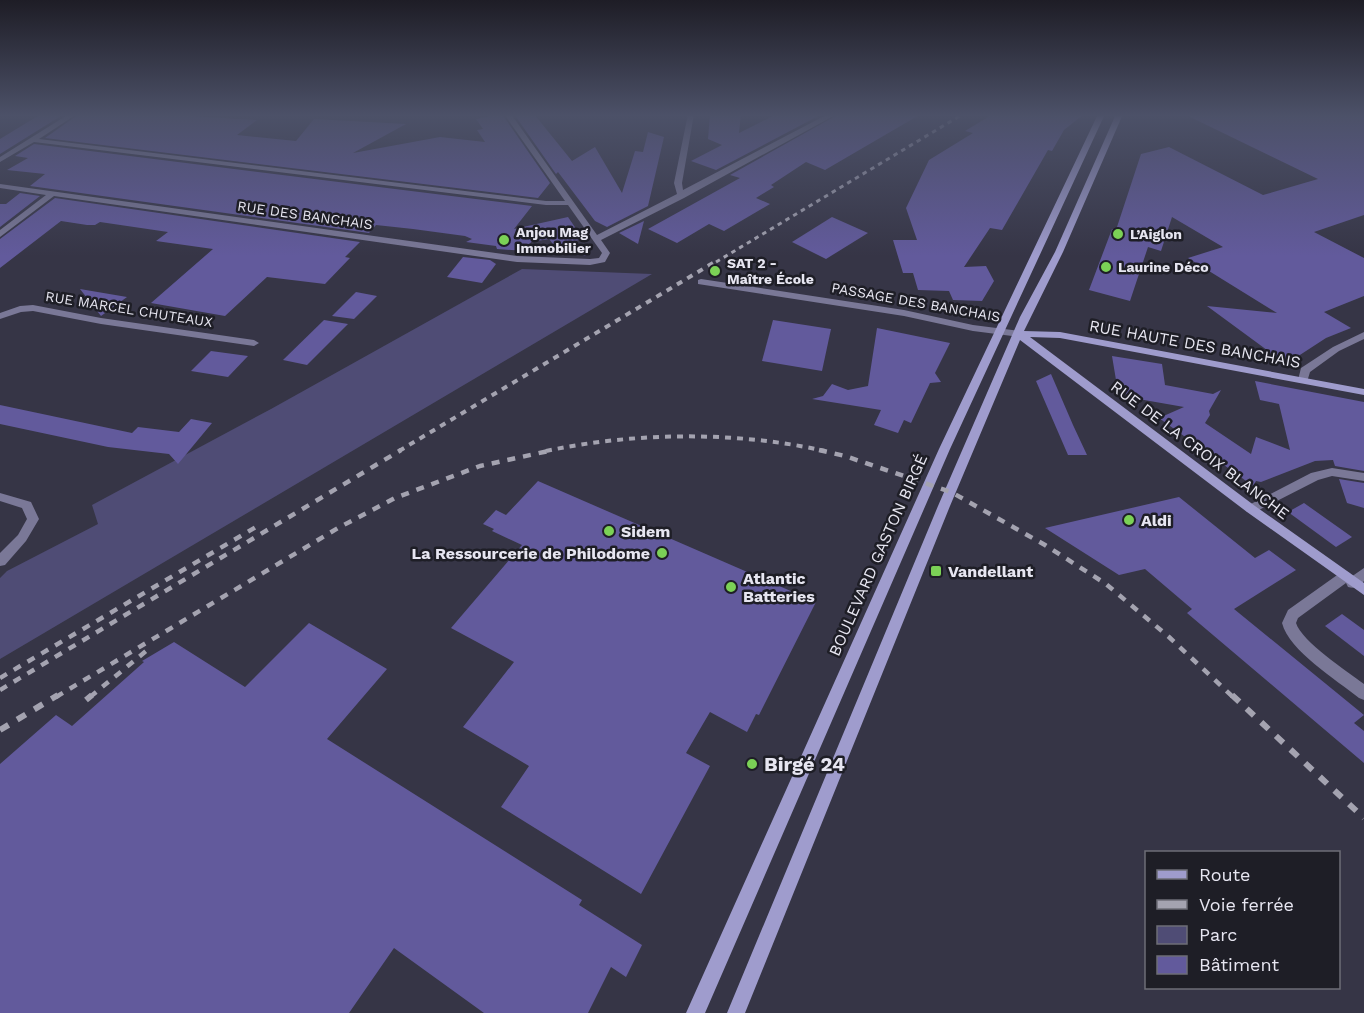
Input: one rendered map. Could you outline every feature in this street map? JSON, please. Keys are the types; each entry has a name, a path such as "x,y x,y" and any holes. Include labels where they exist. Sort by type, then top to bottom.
{"main road":[{"name":"BOULEVARD GASTON BIRGÉ","path":"695,1013 840,683 999,331 1079,161"},
{"path":"736,1013 944,506 1019,334 1099,161"},
{"name":"RUE HAUTE DES BANCHAIS","path":"1019,334 1060,335 1364,392"},
{"name":"RUE DE LA CROIX BLANCHE","path":"1019,334 1251,509 1354,583"}],"street":[{"path":"205,161 535,202 569,203"},
{"path":"540,161 596,239 746,161"},
{"path":"681,196 678,183 682,161"},
{"name":"RUE DES BANCHAIS","path":"0,186 517,259 590,262 605,257 606,254 596,239"},
{"path":"0,234 52,194"},
{"name":"PASSAGE DES BANCHAIS","path":"701,282 904,313 1019,334"},
{"name":"RUE MARCEL CHUTEAUX","path":"0,316 20,309 33,308 101,321 254,343"},
{"path":"1303,380 1305,370 1336,349 1364,335"},
{"path":"1251,509 1315,476 1332,472 1364,477"},
{"path":"0,497 27,505 33,519 22,538 0,561"},
{"path":"1364,573 1354,583 1293,614 1289,619 1289,626 1300,641 1364,693"}],"green space":[{"path":"522,269 652,274 0,659 0,578 7,571 98,524 92,505 271,409"}],"building":[{"path":"22,161 173,161 532,206 514,229 568,217 583,239 575,241 586,256 553,244 549,239 531,242 526,251 497,249 496,246 466,242 472,239 465,236 376,225 369,233 30,186 45,174 7,170"},
{"path":"236,161 535,161 550,183 538,198"},
{"path":"547,161 603,161 622,193 632,161 658,161 648,206 607,227 595,221 558,172 556,174"},
{"path":"692,161 733,161 716,170"},
{"path":"755,161 840,161 825,170 806,162 756,198 770,204 724,231 709,224 677,243 648,229 740,178 730,175"},
{"path":"928,161 1042,161 1002,230 990,228 964,267 986,266 994,281 982,301 953,300 949,291 918,290 913,273 903,273 893,240 917,240 906,208"},
{"path":"1139,161 1197,161 1263,195 1318,179 1281,161 1364,161 1364,215 1314,232 1364,258 1364,296 1324,312 1351,328 1326,338 1286,364 1207,306 1277,313 1188,258 1223,247 1172,217 1161,251 1148,247 1130,301 1089,290 1112,229 1116,230"},
{"path":"20,193 40,196 0,227 0,204 6,204"},
{"path":"55,198 360,242 345,257 350,258 325,284 267,277 225,316 151,303 213,249 156,241 168,232 100,222 87,225 61,221 0,268 0,239"},
{"path":"832,217 868,233 826,259 792,242"},
{"path":"644,221 638,244 619,233"},
{"path":"463,257 490,260 496,264 482,283 447,277"},
{"path":"80,289 127,297 101,316"},
{"path":"356,292 377,296 354,319 332,316"},
{"path":"324,320 348,324 307,365 283,360"},
{"path":"773,320 831,329 822,371 762,361"},
{"path":"877,328 950,343 935,373 941,382 930,383 911,423 904,420 898,433 874,425 881,410 812,399 823,396 832,384 848,390 868,386"},
{"path":"211,351 248,356 228,377 191,371"},
{"path":"1112,356 1162,364 1165,385 1213,394 1221,390 1205,423 1251,454 1256,437 1290,450 1279,404 1260,400 1255,381 1364,402 1364,471 1335,466 1333,460 1315,461 1261,482 1256,481 1253,486 1159,418 1184,407 1127,397 1125,388 1117,386"},
{"path":"1051,374 1087,455 1068,455 1036,381"},
{"path":"0,405 132,433 138,427 179,432 191,419 212,423 178,464 169,454 108,447 0,424"},
{"path":"1339,479 1364,483 1364,508 1347,503"},
{"path":"538,481 816,602 759,715 756,714 747,732 710,712 686,753 710,766 641,894 501,807 529,766 463,727 514,662 451,628 522,545 492,531 494,529 483,524 496,510 506,515"},
{"path":"1179,497 1255,558 1269,550 1296,570 1234,609 1364,715 1354,723 1364,731 1364,763 1187,613 1192,609 1145,569 1119,575 1045,528"},
{"path":"1304,503 1352,537 1336,547 1288,512"},
{"path":"1342,614 1364,630 1364,656 1325,626"},
{"path":"309,623 387,669 327,739 582,900 579,905 642,945 626,977 611,967 588,1013 484,1013 394,948 349,1013 0,1013 0,764 56,715 72,726 144,662 142,661 174,642 245,687"}],"railway":[{"path":"716,262 884,161"},
{"path":"399,451 718,260"},
{"path":"546,451 615,440 686,436 757,440 825,451"},
{"path":"0,690 401,450"},
{"path":"56,697 338,528 395,498 480,466 553,450"},
{"path":"819,450 845,456 951,492 1045,545 1106,584 1169,637 1233,697"},
{"path":"0,678 261,524"},
{"path":"90,697 151,647"},
{"path":"0,730 58,695"},
{"path":"86,700 92,695"},
{"path":"1232,695 1364,818"}],"place":[{"name":"L’Aiglon","path":"1118,234"},
{"name":"Anjou Mag Immobilier","path":"504,240"},
{"name":"Laurine Déco","path":"1106,267"},
{"name":"SAT 2 - Maître École","path":"715,271"},
{"name":"Aldi","path":"1129,520"},
{"name":"Sidem","path":"609,531"},
{"name":"La Ressourcerie de Philodome","path":"662,553"},
{"name":"Vandellant","path":"936,571"},
{"name":"Atlantic Batteries","path":"731,587"},
{"name":"Birgé 24","path":"752,764"}]}
